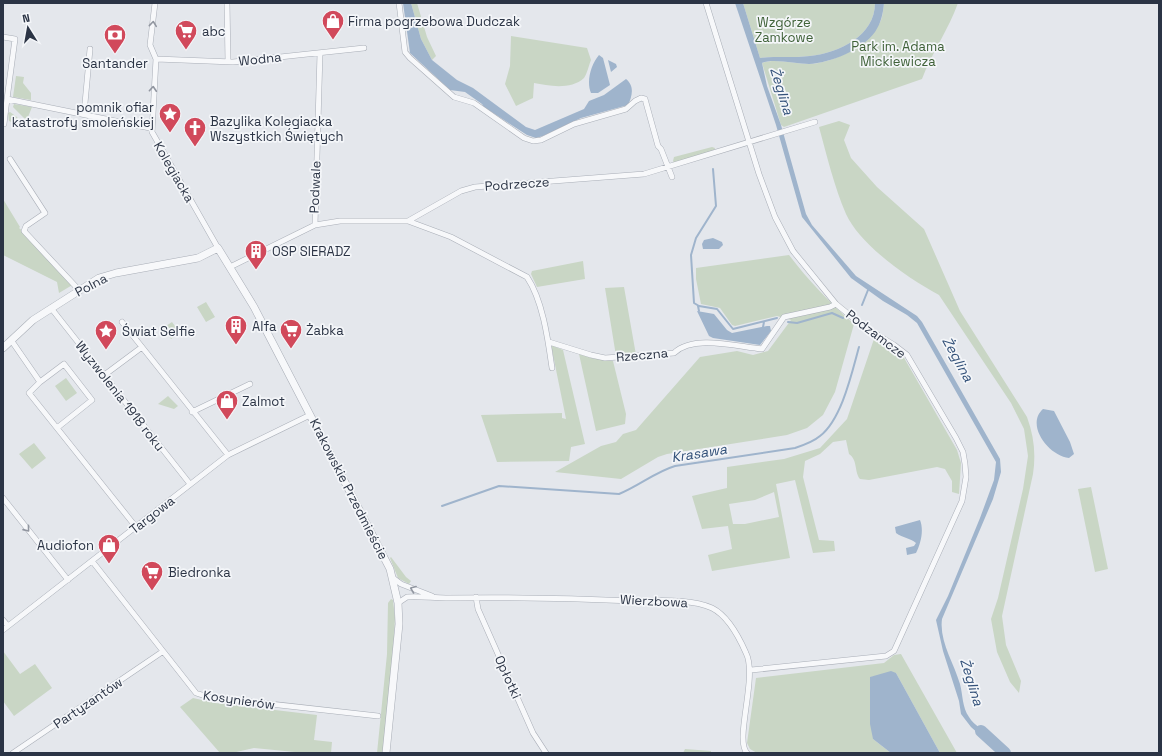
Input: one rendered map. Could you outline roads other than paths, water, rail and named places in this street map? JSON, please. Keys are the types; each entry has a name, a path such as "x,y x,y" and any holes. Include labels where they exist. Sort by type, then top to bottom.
{"street":[{"name":"Kolegiacka","path":"155,3 150,45 156,58 150,128 157,143 218,248"},
{"path":"226,3 228,62"},
{"path":"399,3 405,52 454,97 474,103 524,138 533,141 548,138 574,124 626,109 641,98 645,99 658,146 661,149 672,176"},
{"name":"Podzamcze","path":"706,3 748,143 773,211 790,245 803,265 836,304 863,326 907,355 963,452 966,477 965,488 959,510 894,651 886,656 751,670"},
{"path":"3,37 14,40 4,124"},
{"name":"Wodna","path":"156,58 228,62 364,48"},
{"path":"84,114 90,49"},
{"name":"Podwale","path":"315,225 320,53"},
{"path":"7,99 150,128"},
{"name":"Podrzecze","path":"230,267 315,225 345,221 408,220 461,191 475,187 626,176 669,167 815,122"},
{"path":"10,159 45,213 26,226 24,231 79,290"},
{"path":"408,220 451,237 527,277 537,299 548,342 552,368"},
{"name":"Krakowskie Przedmieście","path":"218,248 254,307 382,551 393,578 398,603 398,651 386,753"},
{"name":"Polna","path":"3,348 33,320 79,290 106,275 198,258 218,248"},
{"name":"Rzeczna","path":"548,342 591,355 614,358 674,352 680,347 709,342 762,349 784,317 830,307 836,304"},
{"name":"Wyzwolenia 1918 roku","path":"51,308 103,376 190,484"},
{"path":"122,322 178,390 192,412 228,455"},
{"path":"11,340 40,382"},
{"path":"103,376 142,347"},
{"path":"57,428 92,400 64,364 40,382 29,393 136,527"},
{"path":"192,412 250,384"},
{"name":"Targowa","path":"3,630 228,455 310,415"},
{"path":"3,498 68,580"},
{"name":"Kosynierów","path":"92,561 192,690 201,696 378,716"},
{"name":"Wierzbowa","path":"393,578 401,584 435,597"},
{"name":"Wierzbowa","path":"398,603 407,597 476,597 564,598 701,604 720,613 727,621 747,655 751,670 743,739 744,749 747,753"},
{"name":"Opłotki","path":"476,597 478,609 533,733 546,753"},
{"path":"3,620 8,626"},
{"name":"Partyzantów","path":"13,753 162,652"}],"water":[{"path":"403,3 411,3 421,39 432,60 457,80 473,88 526,127 535,130 584,109 589,101 604,95 626,79 632,88 628,105 581,118 543,136 536,138 527,135 484,107 465,92 450,90 410,53"},
{"path":"735,3 743,3 760,58 810,56 843,47 853,41 869,25 873,15 875,3 884,3 879,25 875,32 869,39 854,50 836,58 817,63 809,64 772,61 762,63 767,86 781,125 806,214 812,225 856,276 917,316 922,322 1000,459 1001,472 993,499 942,619 945,644 960,684 965,709 974,723 995,738 990,744 971,727 961,714 959,701 943,651 936,620 948,596 980,518 994,480 996,462 917,323 851,278 802,217 776,125"},
{"path":"599,55 603,58 610,85 598,93 591,93 589,84 590,73"},
{"path":"608,60 616,64 617,67 611,72"},
{"path":"713,238 722,242 723,245 719,249 703,249 702,244 704,240"},
{"path":"697,311 714,314 727,330 732,333 767,326 770,326 771,331 760,345 713,338 709,336"},
{"path":"1043,409 1054,411 1070,442 1074,454 1069,458 1054,452 1042,439 1038,431 1037,423 1038,416"},
{"path":"920,520 922,532 919,545 916,553 907,555 906,548 914,546 916,543 896,533 895,527"},
{"path":"891,671 896,673 940,753 891,753 873,739 870,724 870,677"}],"waterway":[{"path":"713,169 716,206 696,238 691,255 694,303 699,306 717,309 733,329 777,318"},
{"name":"Krasawa","path":"862,305 868,290"},
{"path":"698,306 699,311"},
{"path":"788,322 797,323 832,313 843,318"},
{"path":"763,327 764,322"},
{"name":"Krasawa","path":"442,506 499,486 619,494 675,466 795,448 814,440 828,428 840,407 845,394 859,347"},
{"name":"Żeglina","path":"981,731 1005,753"}],"place":[{"name":"Firma pogrzebowa Dudczak","path":"333,40"},
{"name":"abc","path":"186,50"},
{"name":"Santander","path":"115,54"},
{"name":"pomnik ofiar katastrofy smoleńskiej","path":"170,134"},
{"name":"Bazylika Kolegiacka Wszystkich Świętych","path":"195,148"},
{"name":"OSP SIERADZ","path":"256,270"},
{"name":"Alfa","path":"236,346"},
{"name":"Świat Selfie","path":"106,350"},
{"name":"Żabka","path":"291,350"},
{"name":"Zalmot","path":"227,420"},
{"name":"Audiofon","path":"109,564"},
{"name":"Biedronka","path":"152,592"}],"park label":[{"name":"Wzgórze Zamkowe","path":"784,30"},
{"name":"Park im. Adama Mickiewicza","path":"898,54"}]}
